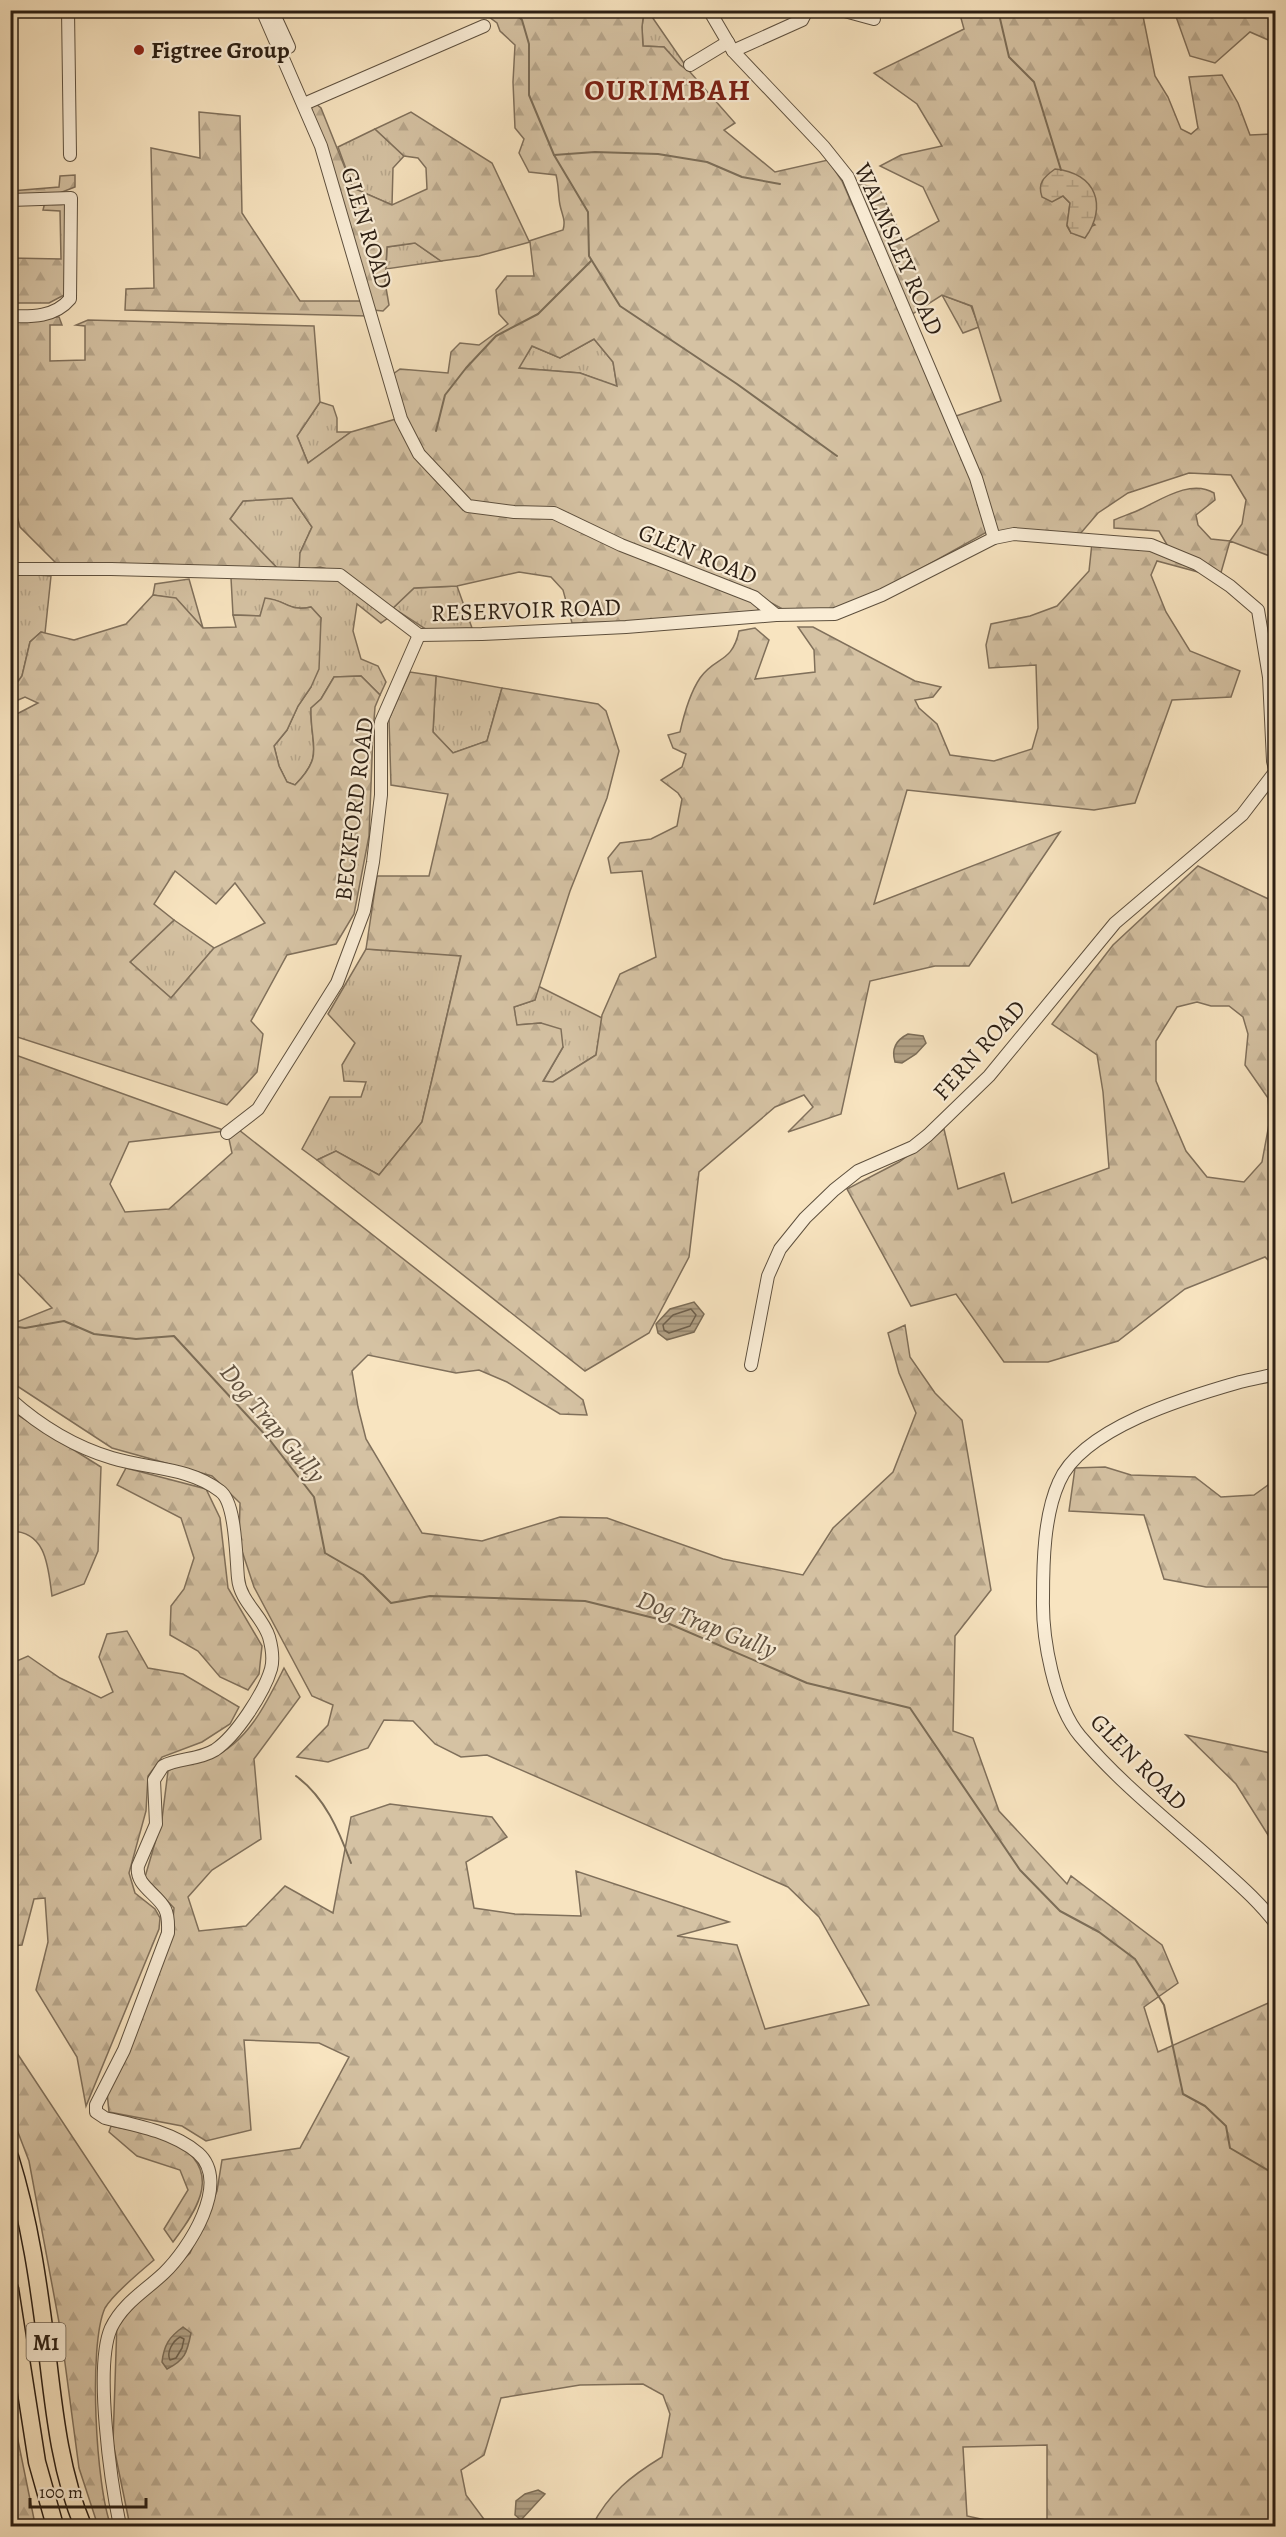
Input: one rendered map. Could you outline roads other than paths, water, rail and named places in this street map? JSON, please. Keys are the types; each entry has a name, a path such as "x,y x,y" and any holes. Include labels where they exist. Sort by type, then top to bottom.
{"highway":[{"name":"M1","path":"10,2157 22,2196 38,2279 57,2432 83,2526"},
{"name":"M1","path":"10,2289 36,2462 55,2526"}],"street":[{"name":"GLEN ROAD","path":"262,10 321,146 400,419 419,454 468,506 514,512 554,513 621,545 754,597 776,615 835,614 882,595 994,538 1014,534 1151,545 1197,564 1230,586 1258,610 1269,676 1275,772"},
{"path":"272,10 288,47"},
{"name":"WALMSLEY ROAD","path":"709,10 730,46 824,147 848,177 976,478 994,538"},
{"path":"690,65 730,46 802,20 807,10"},
{"path":"841,10 874,19"},
{"path":"69,15 70,155"},
{"path":"304,104 484,26"},
{"path":"10,200 70,198 70,298 64,306 45,314 10,316"},
{"name":"RESERVOIR ROAD","path":"10,569 111,569 340,575 419,635 626,627 776,615"},
{"name":"BECKFORD ROAD","path":"227,1133 258,1109 337,983 364,911 371,872 381,795 381,722 419,635"},
{"name":"FERN ROAD","path":"751,1365 768,1276 780,1249 805,1218 858,1171 913,1147 928,1135 989,1076 1115,923 1242,814 1275,772"},
{"name":"GLEN ROAD","path":"1275,1374 1242,1381 1122,1424 1068,1464 1058,1483 1047,1527 1042,1611 1046,1640 1058,1689 1066,1715 1079,1735 1125,1783 1252,1894 1275,1924"},
{"path":"10,1399 36,1421 93,1451 112,1458 203,1480 221,1491 229,1505 240,1592 266,1630 273,1656 260,1694 226,1740 203,1756 163,1766 154,1780 157,1819 138,1866 138,1874 141,1883 165,1909 169,1923 168,1933 124,2050 96,2104 96,2112 105,2118 182,2142 201,2156 210,2178 206,2206 192,2238 162,2275 125,2306 108,2336 104,2390 107,2440 120,2526"}],"water":[{"path":"908,1034 923,1036 926,1043 916,1054 902,1063 895,1062 895,1045"},
{"path":"694,1302 704,1314 694,1332 667,1340 658,1333 656,1324 670,1309"},
{"path":"183,2327 191,2333 186,2351 178,2362 167,2369 162,2362 164,2351 174,2334"},
{"path":"538,2490 545,2494 521,2520 515,2515 516,2501 525,2494"}],"waterway":[{"path":"513,10 522,20 529,44 529,95 554,155 588,212 589,256 620,306 737,384 837,456"},
{"path":"998,10 1009,57 1034,82 1061,170"},
{"path":"554,155 595,152 658,154 707,162 742,177 780,184"},
{"path":"436,431 445,395 466,368 496,336 538,314 591,261"},
{"name":"Dog Trap Gully","path":"10,1326 25,1328 64,1321 94,1334 136,1339 174,1336 269,1439 314,1497 325,1553 363,1575 391,1603 430,1596 585,1601 658,1619 807,1683 910,1708 1020,1870 1060,1911 1099,1932 1135,1959 1164,2005 1183,2094 1205,2106 1226,2126 1230,2148 1276,2175"},
{"path":"296,1776 315,1794 330,1815 351,1863"}],"place":[{"name":"Figtree Group","path":"139,50"}],"district":[{"name":"OURIMBAH","path":"668,90"}]}
